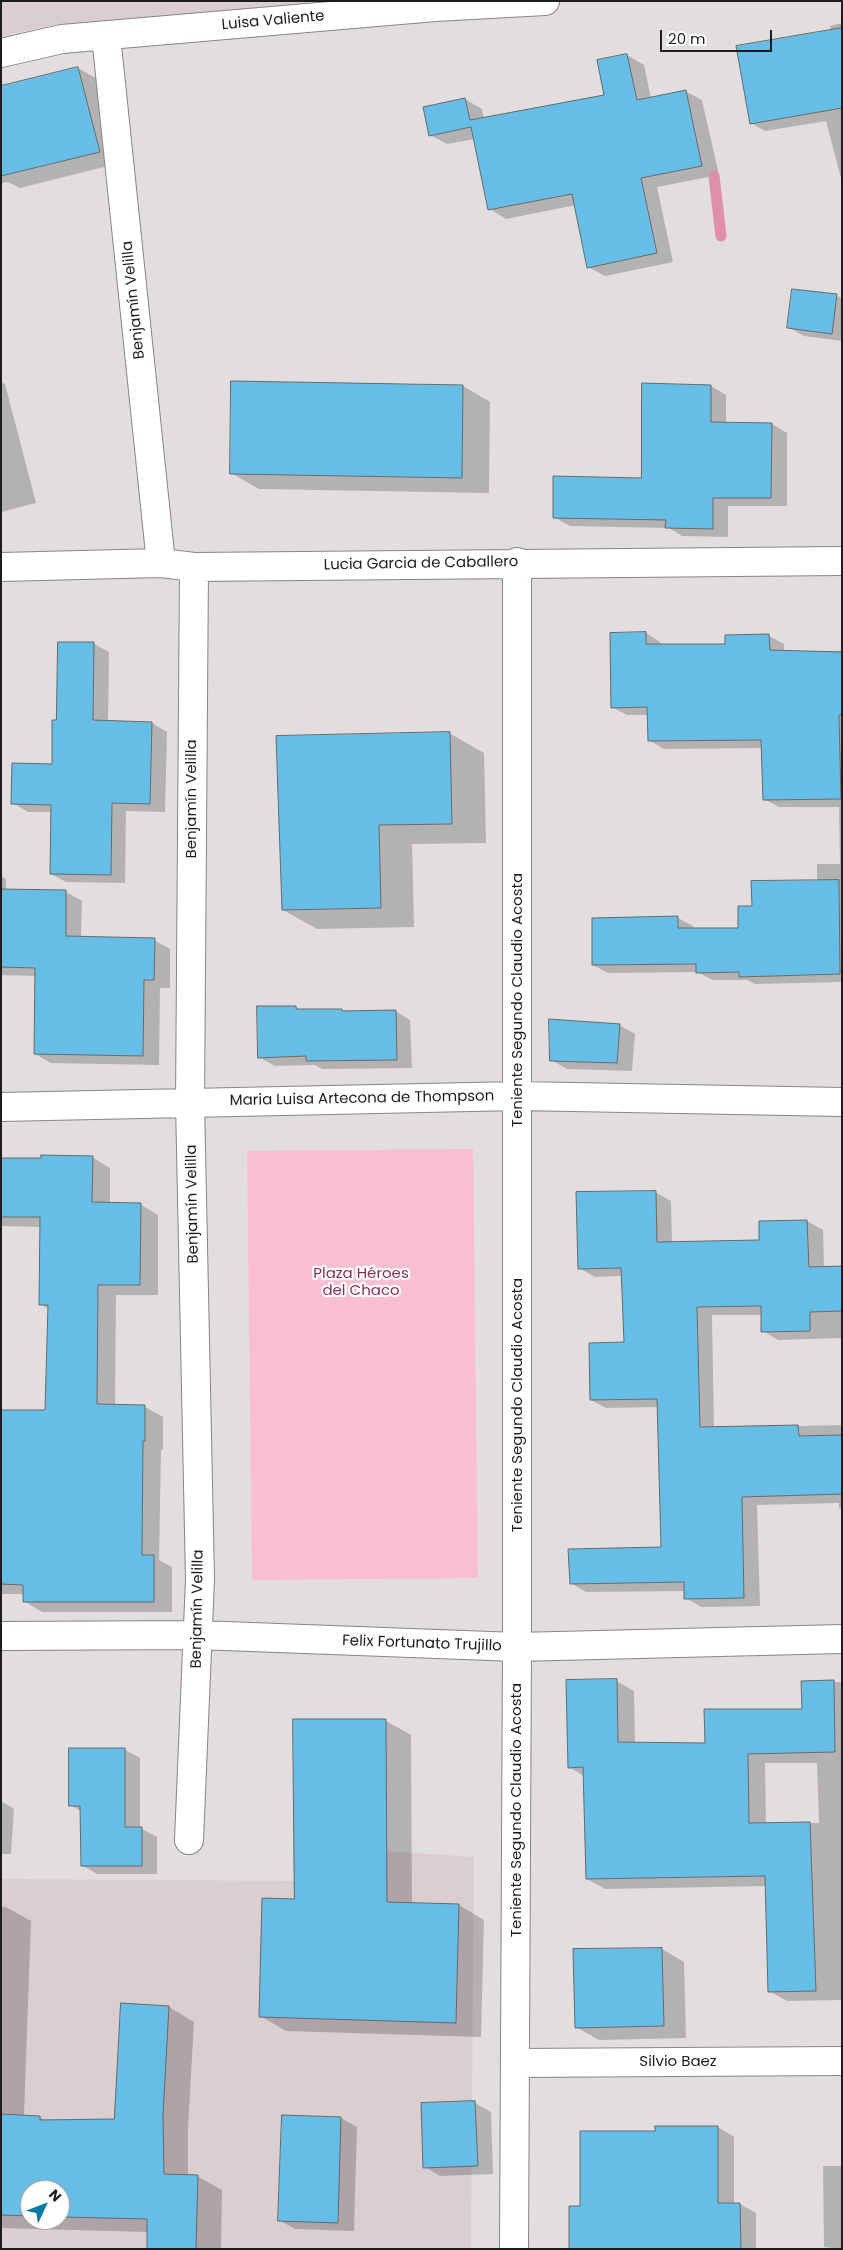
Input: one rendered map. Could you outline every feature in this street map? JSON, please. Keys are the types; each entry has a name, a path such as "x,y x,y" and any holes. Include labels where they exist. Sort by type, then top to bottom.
{"street":[{"name":"Luisa Valiente","path":"1,53 62,39 426,8 545,1"},
{"name":"Benjamín Velilla","path":"106,36 161,563"},
{"name":"Lucia Garcia de Caballero","path":"1,567 161,563 194,567 517,562 842,561"},
{"name":"Teniente Segundo Claudio Acosta","path":"514,2249 518,1647 517,562"},
{"name":"Benjamín Velilla","path":"189,1840 200,1579 190,1102 194,567"},
{"name":"Maria Luisa Artecona de Thompson","path":"1,1107 518,1096 842,1102"},
{"name":"Felix Fortunato Trujillo","path":"1,1636 198,1635 518,1647 842,1639"},
{"name":"Silvio Baez","path":"515,2063 842,2061"}],"shaded area":[{"path":"1,1 342,1 50,26 1,36"},
{"path":"387,1851 474,1857 471,2249 1,2249 1,1879 309,1881"}],"green space":[{"name":"Plaza Héroes del Chaco","path":"473,1149 478,1578 252,1580 247,1151"}],"building":[{"path":"842,28 842,108 750,124 736,46"},
{"path":"627,54 637,100 686,90 702,166 641,178 657,253 587,268 572,194 488,210 471,127 429,136 423,107 465,98 470,120 604,95 597,60"},
{"path":"78,67 100,152 1,176 1,86"},
{"path":"792,289 837,294 832,334 787,328"},
{"path":"231,381 463,385 462,478 230,474"},
{"path":"642,383 711,385 711,422 772,423 771,498 713,498 713,529 665,528 666,520 553,518 553,476 641,478"},
{"path":"646,632 646,644 725,644 725,635 769,634 770,650 842,652 842,715 839,715 841,799 763,800 761,740 648,741 647,707 611,708 610,633"},
{"path":"58,642 94,642 93,720 152,722 150,804 112,803 111,875 50,874 51,805 11,804 12,763 52,764 52,720 56,720"},
{"path":"450,732 452,824 379,825 381,908 282,910 276,736"},
{"path":"839,880 840,974 739,977 739,972 696,973 696,964 592,965 592,918 678,916 678,928 738,928 738,906 752,906 751,881"},
{"path":"1,889 66,890 66,936 155,938 154,980 144,980 143,1056 34,1054 35,968 1,967"},
{"path":"257,1006 296,1006 296,1009 342,1009 342,1011 396,1010 397,1060 306,1061 306,1056 258,1058"},
{"path":"549,1019 620,1024 617,1063 550,1061"},
{"path":"41,1155 93,1156 92,1202 141,1203 140,1285 98,1285 97,1404 145,1405 142,1555 154,1555 154,1602 23,1602 23,1585 1,1584 1,1410 45,1410 48,1305 39,1305 40,1217 1,1217 1,1158 41,1158"},
{"path":"656,1191 657,1242 759,1240 759,1221 807,1220 809,1267 842,1266 842,1311 810,1312 810,1331 761,1332 761,1306 697,1307 700,1427 798,1425 799,1436 842,1435 842,1494 742,1497 744,1598 684,1599 684,1582 570,1584 568,1549 661,1547 657,1399 590,1400 589,1343 624,1342 621,1268 578,1269 576,1192"},
{"path":"617,1679 618,1742 705,1743 704,1709 802,1709 801,1681 834,1680 835,1752 748,1754 749,1823 810,1822 816,1991 768,1992 765,1876 586,1879 583,1767 568,1768 566,1680"},
{"path":"293,1719 386,1719 387,1902 459,1904 456,2023 259,2017 262,1898 294,1899"},
{"path":"69,1748 125,1748 125,1827 142,1827 142,1866 81,1866 80,1806 69,1806"},
{"path":"662,1948 664,2026 575,2028 573,1949"},
{"path":"121,2003 169,2006 163,2115 164,2174 198,2175 196,2249 147,2249 147,2219 70,2217 70,2180 20,2180 20,2216 1,2215 1,2114 40,2116 40,2120 114,2119"},
{"path":"475,2101 478,2166 423,2168 421,2103"},
{"path":"282,2115 341,2117 338,2223 278,2221"},
{"path":"655,2126 718,2126 718,2203 740,2203 741,2249 569,2249 569,2206 580,2206 580,2131 655,2131"}],"waterway":[{"path":"714,176 721,236"}]}
